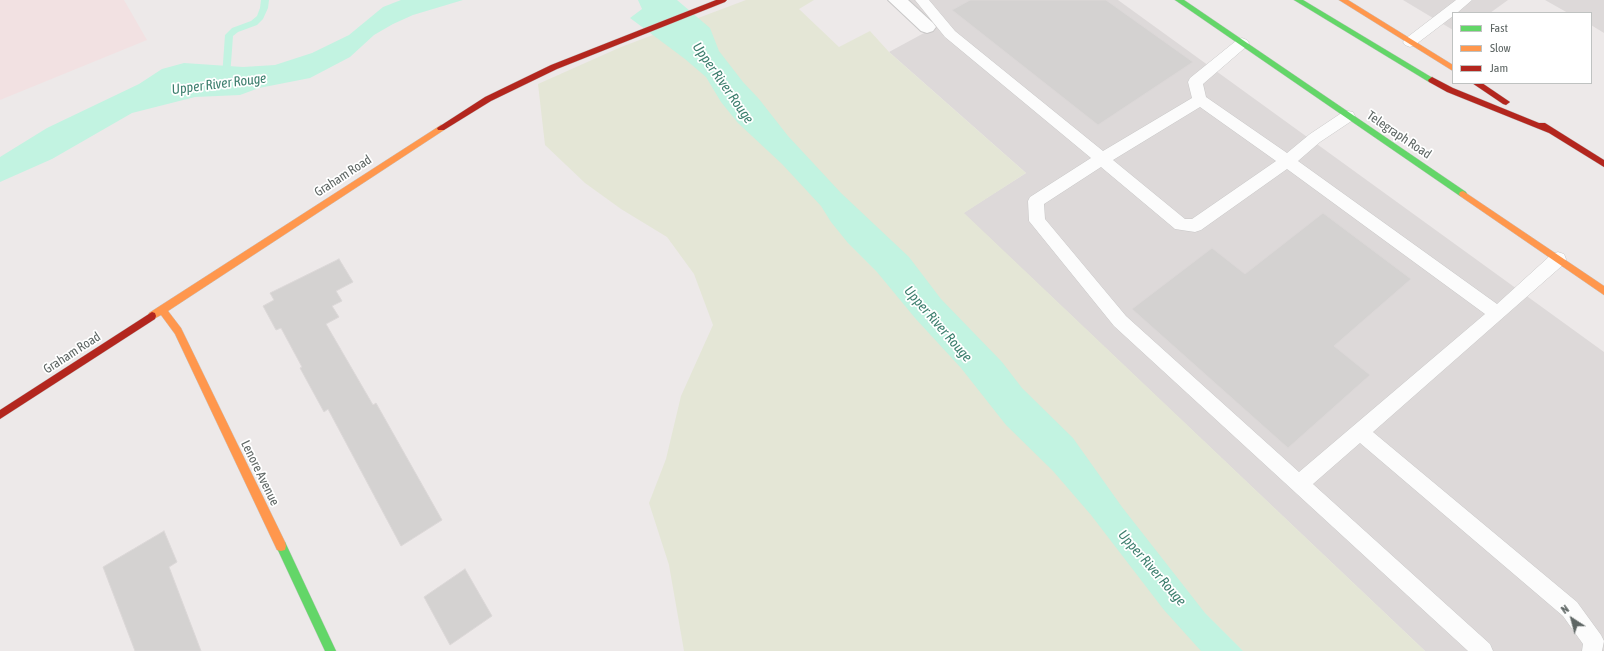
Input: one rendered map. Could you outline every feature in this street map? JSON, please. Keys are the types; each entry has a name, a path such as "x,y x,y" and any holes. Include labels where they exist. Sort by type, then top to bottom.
{"street":[{"name":"Graham Road","path":"0,415 488,99 554,67 723,0"},
{"path":"897,0 927,27"},
{"name":"Telegraph Road","path":"1179,0 1604,291"},
{"path":"1298,0 1393,58 1450,90 1554,132"},
{"path":"1343,0 1452,67"},
{"path":"1478,84 1604,164"},
{"name":"Lenore Avenue","path":"162,310 178,331 331,651"}],"lane":[{"path":"922,0 950,34 1182,224 1195,226 1315,138 1348,116"},
{"path":"1410,42 1465,0"},
{"path":"1242,43 1195,82 1200,100 1287,160 1481,300 1497,314"},
{"path":"1200,100 1036,201 1037,221 1120,321 1483,651"},
{"path":"1299,484 1497,314 1558,259"},
{"path":"1360,432 1570,609 1594,642 1592,651"}],"shaded area":[{"path":"0,0 124,0 147,40 0,100"},
{"path":"746,0 814,0 799,9 839,47 870,31 889,52 1026,173 964,213 1425,651 684,651 669,565 649,503 666,459 681,396 713,325 694,274 667,237 621,209 585,183 545,145 538,84 621,47"},
{"path":"905,0 1118,0 1604,352 1604,651 1425,651 963,213 1026,173 889,52 937,26"},
{"path":"1403,0 1508,0 1491,12 1452,12 1452,29"},
{"path":"1545,0 1604,0 1604,33 1592,26 1592,12 1566,12"}],"water":[{"name":"Upper River Rouge","path":"401,0 463,0 413,15 393,24 374,35 350,57 310,78 259,88 240,95 195,97 132,113 52,159 0,182 0,157 47,128 139,84 162,69 184,63 243,67 275,65 312,53 349,35 383,7"},
{"name":"Upper River Rouge","path":"638,0 677,0 710,28 719,51 788,136 841,193 909,257 941,299 1002,362 1022,388 1073,438 1122,507 1205,613 1243,651 1201,651 1164,610 1091,515 1053,471 1006,425 961,368 915,318 877,272 848,243 831,222 821,206 782,164 738,123 721,102 706,77 685,59 630,18 642,9"}],"building":[{"path":"970,0 1106,0 1193,62 1098,125 952,10"},
{"path":"1323,213 1411,279 1334,346 1370,375 1288,448 1132,309 1212,248 1245,274"},
{"path":"339,259 353,282 336,291 342,301 332,306 339,317 326,324 373,405 376,403 442,520 401,546 328,409 324,412 300,368 302,367 281,328 276,330 263,306 274,300 270,293"},
{"path":"164,531 177,562 169,567 201,651 135,651 103,567"},
{"path":"465,569 492,616 450,645 424,597"}],"waterway":[{"name":"Upper River Rouge","path":"226,77 229,35 235,30 254,23 260,17 264,8 265,0"}],"traffic: fast":[{"path":"1179,0 1463,194"},
{"path":"1298,0 1432,80"},
{"path":"281,546 331,651"}],"traffic: slow":[{"path":"1343,0 1452,67"},
{"path":"152,316 441,128"},
{"path":"1463,194 1604,291"},
{"path":"162,310 178,331 281,546"}],"traffic: jam":[{"path":"441,128 488,99 554,67 723,0"},
{"path":"1432,80 1450,90 1554,132"},
{"path":"1478,84 1506,102"},
{"path":"1542,125 1604,164"},
{"path":"0,415 152,316"}]}
